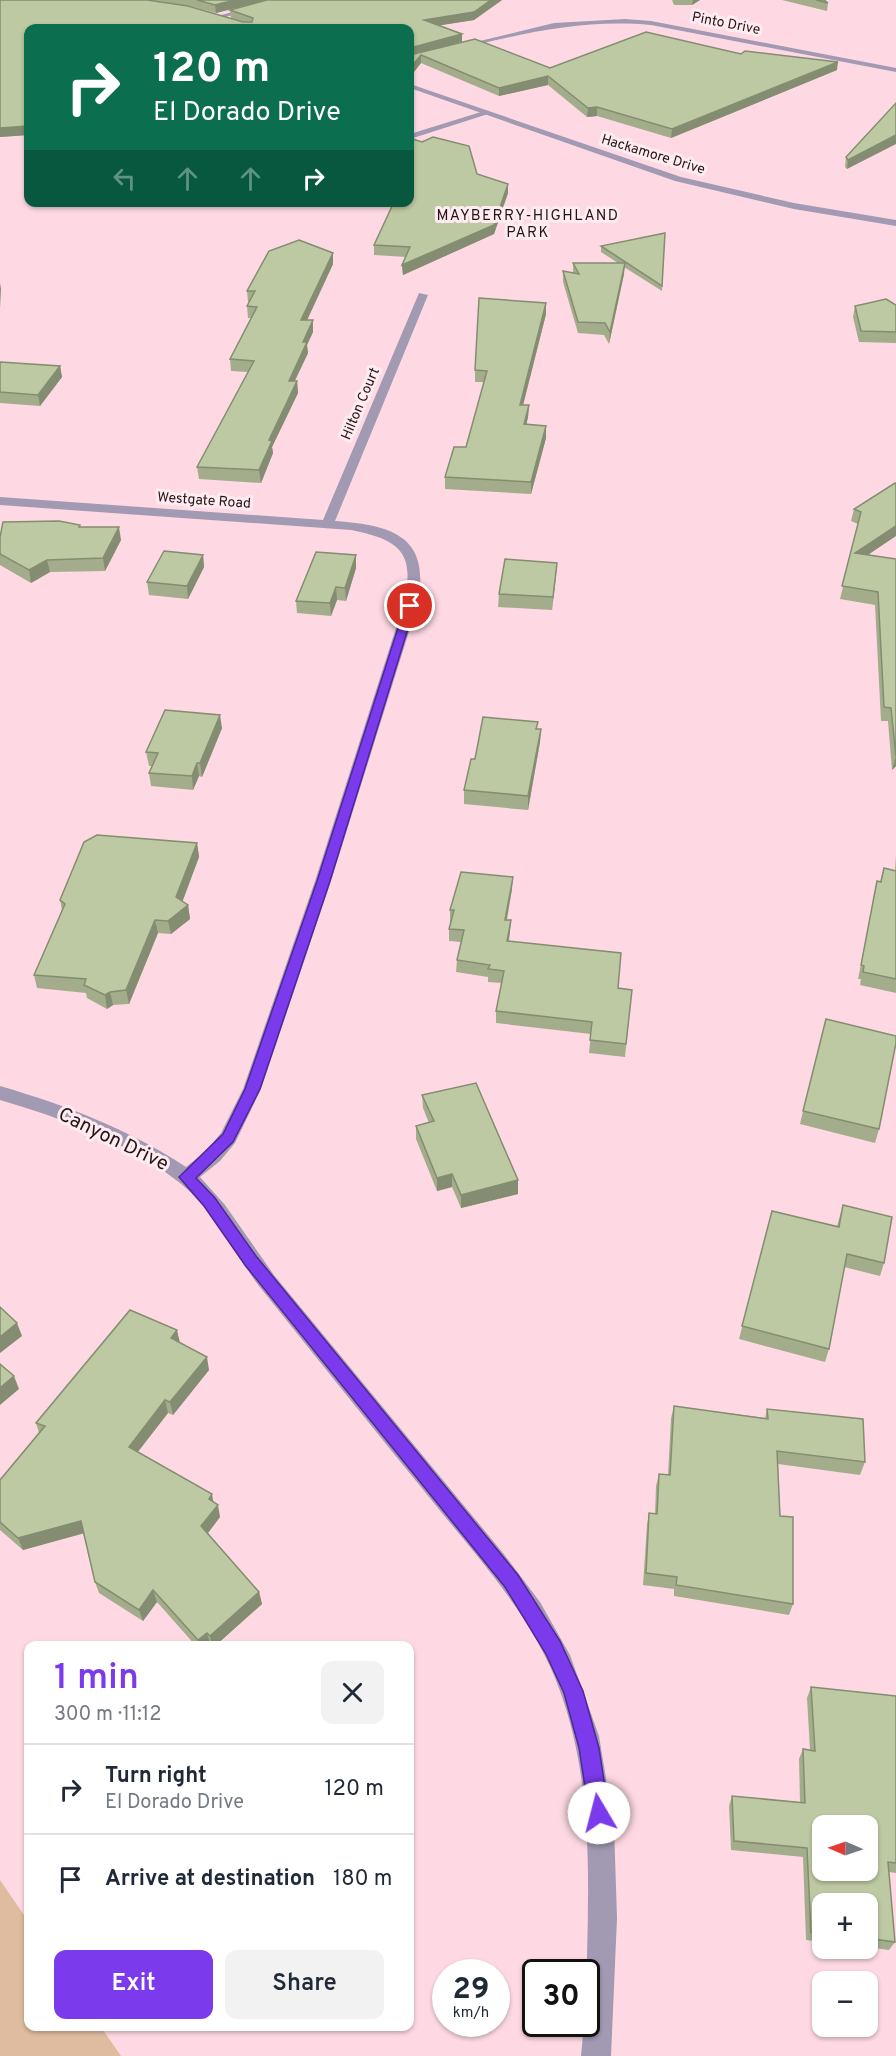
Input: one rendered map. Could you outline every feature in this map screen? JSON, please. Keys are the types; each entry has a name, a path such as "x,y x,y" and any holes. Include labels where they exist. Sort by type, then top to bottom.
{"street":[{"path":"231,22 214,16 284,0"},
{"name":"Pinto Drive","path":"453,49 544,25 582,20 616,20 651,23 896,70"},
{"name":"Hackamore Drive","path":"414,88 678,179 794,206 896,223"},
{"path":"414,136 484,114"},
{"name":"Hilton Court","path":"327,525 423,295"},
{"name":"Westgate Road","path":"0,501 369,529 403,543 415,562 415,590 323,881 243,1113 228,1138 213,1156 187,1177"},
{"name":"Canyon Drive","path":"0,1093 116,1136 151,1153 187,1177 209,1202 258,1270 511,1581 553,1647 573,1691 589,1748 599,1813 603,1884 596,2056"}],"shaded area":[{"path":"0,1880 24,1915 24,2031 104,2031 121,2056 0,2056"}],"building":[{"path":"0,0 147,0 188,6 243,22 252,22 253,18 230,10 267,0 491,0 474,12 424,20 462,34 414,47 414,24 24,24 24,126 0,128"},
{"path":"197,0 235,0 215,5"},
{"path":"646,32 741,54 745,51 838,62 672,129 597,107 588,108 548,76 499,88 421,55 414,63 414,54 475,39 550,68"},
{"path":"896,103 896,135 848,160 846,157"},
{"path":"433,137 469,146 477,174 508,184 494,225 402,265 410,247 374,245 392,207 414,207 414,139 422,142"},
{"path":"665,233 662,286 601,246"},
{"path":"299,240 333,253 301,320 313,320 303,342 307,342 289,381 297,381 269,440 272,441 259,470 197,467 254,361 230,359 257,307 247,306 255,291 247,291 269,251"},
{"path":"573,263 625,263 610,332 605,323 578,322 563,271 579,274"},
{"path":"479,298 546,303 520,405 529,405 524,424 546,426 531,482 445,477 454,447 466,447 487,371 475,370"},
{"path":"886,299 896,305 896,332 861,331 855,306"},
{"path":"0,362 60,366 38,395 0,392"},
{"path":"895,483 896,526 855,553 896,559 896,757 891,708 884,707 878,592 842,586 861,512 854,509"},
{"path":"59,521 80,525 79,527 119,527 103,558 47,560 29,570 0,554 3,522"},
{"path":"164,551 203,555 187,586 147,582"},
{"path":"316,552 356,555 345,588 336,587 330,603 296,601"},
{"path":"505,559 557,563 553,597 499,594"},
{"path":"165,710 220,715 200,763 197,763 192,776 149,773 158,753 146,752"},
{"path":"483,717 538,722 536,729 541,729 528,796 464,790 471,759 475,759"},
{"path":"97,835 197,843 176,897 188,905 168,921 155,920 126,990 105,995 84,985 86,979 34,975 65,904 60,900 84,842"},
{"path":"884,868 896,871 896,979 863,972 864,966 861,965 877,881 881,882"},
{"path":"461,872 513,877 505,920 511,920 507,941 621,953 618,988 632,990 626,1044 590,1040 592,1022 496,1011 504,971 488,969 490,965 457,960 464,930 449,929 454,910 450,910"},
{"path":"826,1019 896,1036 879,1129 803,1111"},
{"path":"476,1083 518,1180 461,1195 452,1174 437,1178 416,1126 434,1121 422,1095"},
{"path":"843,1205 892,1217 884,1263 847,1254 829,1349 742,1326 772,1211 839,1227"},
{"path":"0,1307 17,1323 0,1337"},
{"path":"130,1310 177,1330 171,1338 207,1357 170,1402 165,1400 129,1447 212,1494 209,1499 218,1505 201,1526 259,1592 210,1636 207,1633 198,1640 153,1590 139,1610 95,1582 81,1521 18,1538 0,1522 0,1480 45,1426 36,1423"},
{"path":"0,1364 14,1376 0,1388"},
{"path":"674,1406 768,1419 767,1409 863,1419 865,1462 777,1451 780,1516 793,1517 793,1604 676,1585 677,1577 646,1573 649,1513 657,1514 659,1474 670,1475"},
{"path":"811,1687 896,1696 896,1863 888,1862 895,1942 878,1940 878,1893 812,1893 811,1932 807,1848 734,1841 732,1796 805,1803 803,1749 815,1751"}],"district":[{"name":"MAYBERRY-HIGHLAND PARK","path":"528,224"}],"route":[{"path":"410,606 323,881 243,1113 228,1138 213,1156 187,1177 209,1202 250,1261 511,1581 553,1647 573,1691 589,1748 599,1813"}]}
